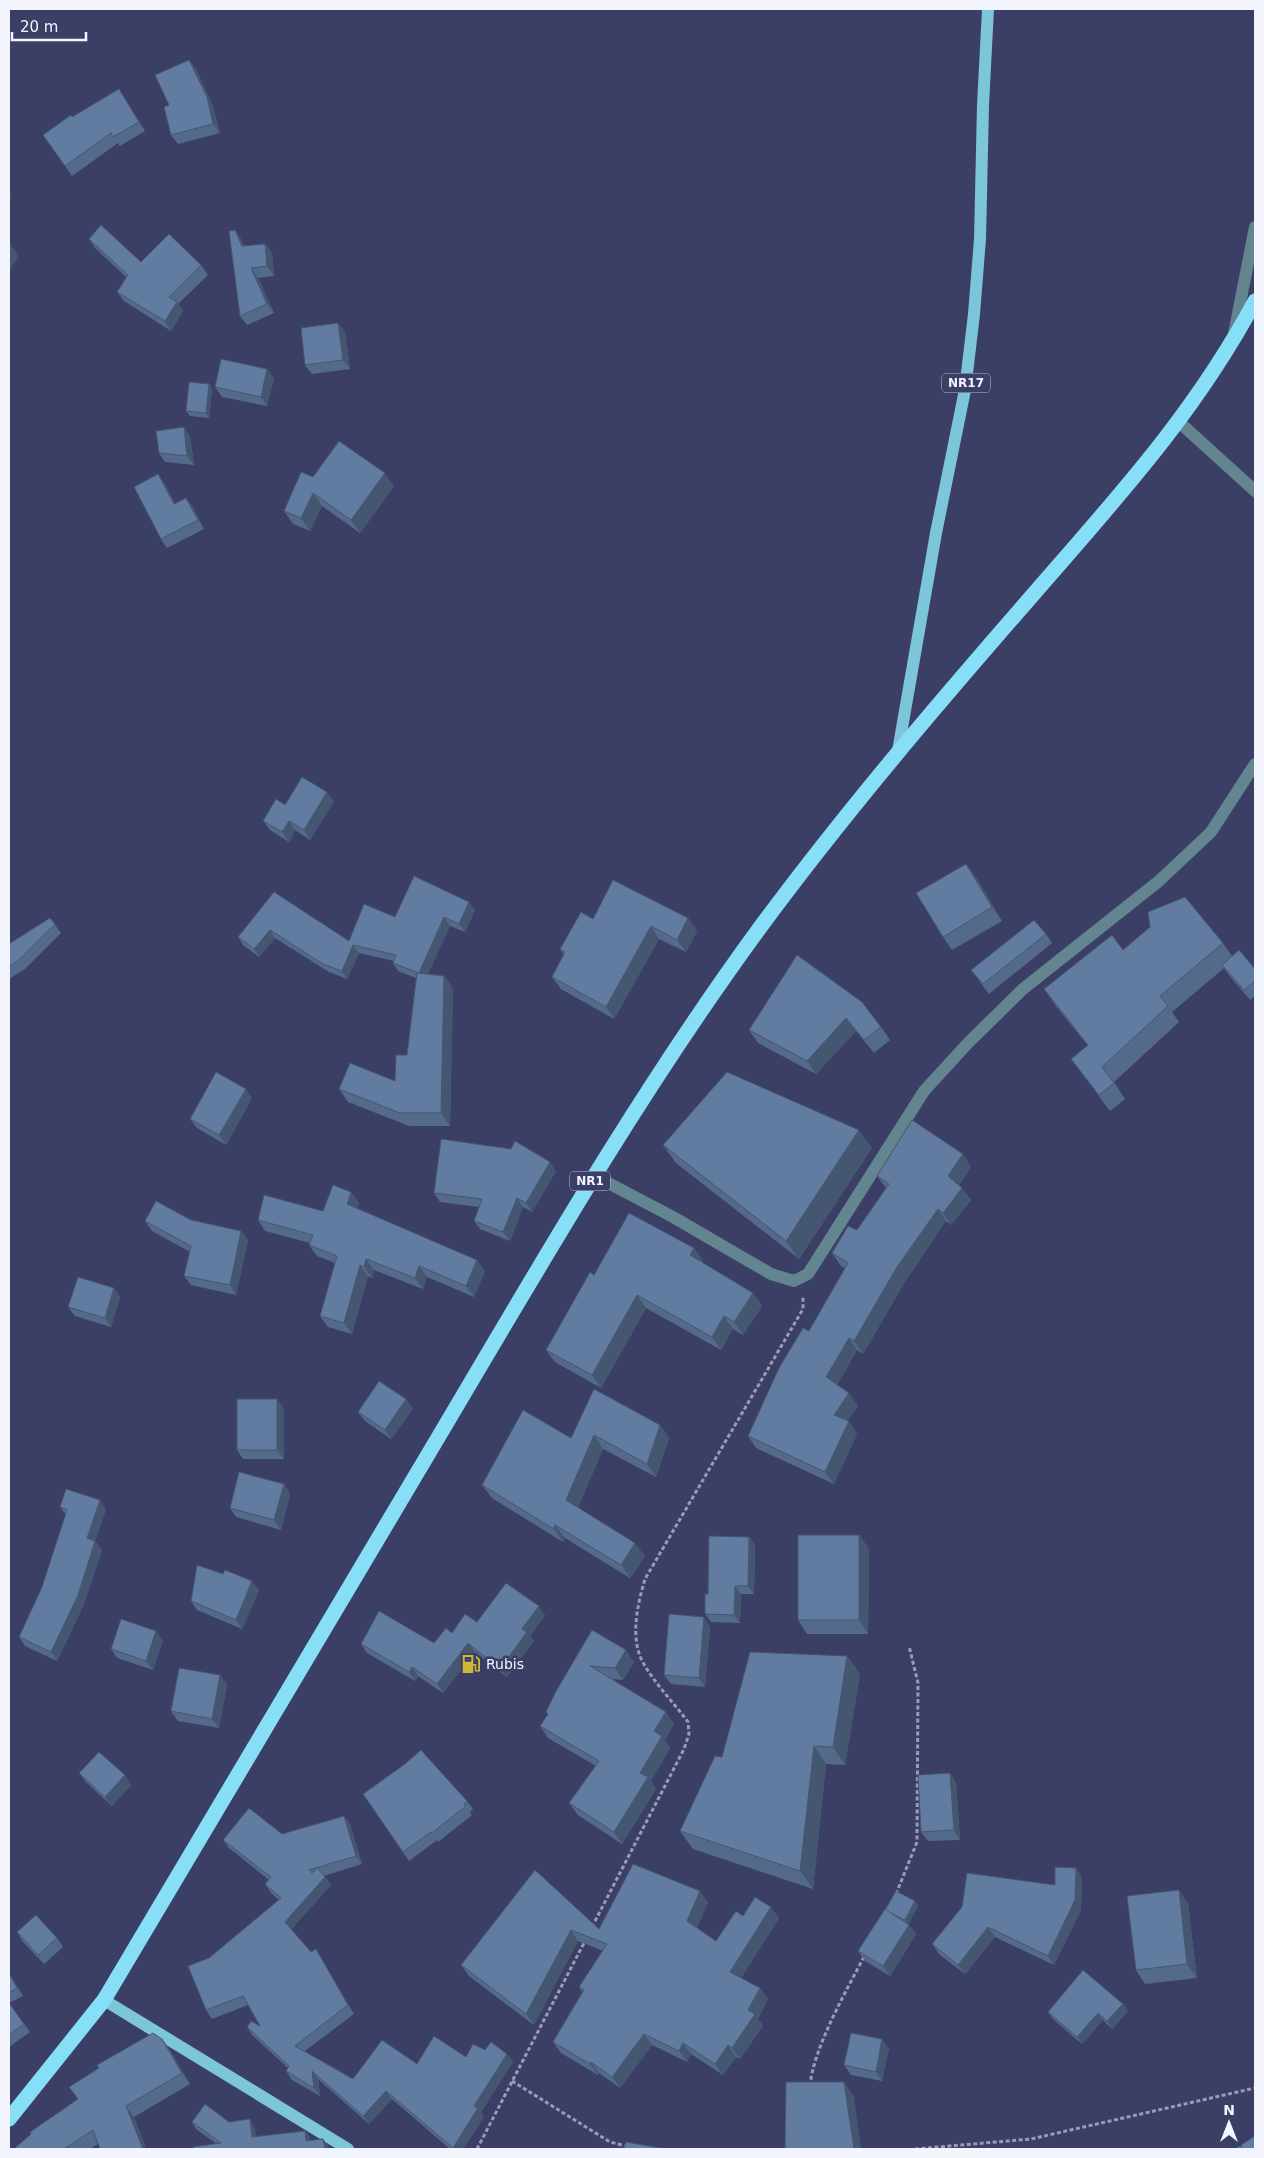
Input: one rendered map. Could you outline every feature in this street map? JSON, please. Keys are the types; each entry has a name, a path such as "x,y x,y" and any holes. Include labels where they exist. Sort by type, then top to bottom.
{"highway":[{"name":"NR1","path":"9,2119 104,2000 593,1176 698,1015 760,928 898,751 1130,484 1179,422 1231,346 1255,301"}],"main road":[{"name":"NR17","path":"898,751 936,533 965,390 980,239 982,105 988,9"},
{"path":"104,2000 348,2149"}],"street":[{"path":"1231,346 1255,227"},
{"path":"1179,422 1255,491"},
{"path":"593,1176 673,1217 771,1274 794,1281 808,1274 924,1091 968,1043 1023,989 1159,881 1211,832 1255,764"}],"path":[{"path":"477,2149 684,1749 689,1734 688,1722 644,1665 636,1639 637,1606 645,1579 802,1309 802,1289 794,1281"},
{"path":"893,1902 917,1842 918,1683 910,1646"},
{"path":"810,2090 811,2071 842,1997 866,1954"},
{"path":"512,2081 610,2142 632,2147"},
{"path":"915,2149 1032,2139 1255,2088"}],"building":[{"path":"189,60 207,97 213,124 171,135 164,107 169,105 155,75"},
{"path":"119,89 139,122 113,137 111,133 65,166 43,135 71,115 72,117"},
{"path":"101,225 141,262 169,234 201,265 169,297 177,302 165,321 117,292 128,275 89,239"},
{"path":"235,230 242,246 265,244 267,266 251,268 267,304 240,316 229,231"},
{"path":"338,323 343,360 305,365 301,328"},
{"path":"221,359 267,369 261,397 215,387"},
{"path":"189,382 209,384 206,413 186,411"},
{"path":"184,427 187,456 159,453 156,431"},
{"path":"339,441 385,473 351,520 313,493 301,518 284,511 301,472 313,477"},
{"path":"158,474 174,504 186,498 198,520 161,539 134,487"},
{"path":"302,777 327,792 304,830 289,821 282,832 263,821 276,799 285,805"},
{"path":"966,864 992,907 943,937 916,893"},
{"path":"414,876 469,902 459,924 444,917 419,973 393,963 396,955 353,945 342,971 323,964 270,930 254,949 238,937 274,892 349,941 364,904 395,917"},
{"path":"613,880 688,918 677,940 651,926 606,1007 552,977 565,952 560,949 581,912 593,919"},
{"path":"1185,897 1223,943 1160,996 1168,1006 1102,1067 1114,1083 1099,1095 1071,1059 1088,1045 1044,989 1112,935 1123,950 1150,927 1148,912"},
{"path":"50,918 55,924 19,960 9,966 9,944"},
{"path":"1034,920 1046,934 983,984 971,970"},
{"path":"1239,950 1255,969 1255,981 1244,990 1222,965"},
{"path":"797,955 862,1002 881,1027 864,1040 846,1018 807,1061 749,1030"},
{"path":"417,973 444,976 441,1113 400,1113 339,1089 350,1063 395,1081 396,1055 407,1055"},
{"path":"216,1072 246,1089 219,1135 190,1119"},
{"path":"727,1072 859,1130 786,1241 663,1145"},
{"path":"912,1120 963,1154 948,1176 962,1188 943,1213 938,1209 897,1267 854,1341 849,1338 826,1377 849,1393 834,1415 849,1421 825,1472 748,1436 779,1368 803,1328 809,1331 848,1263 832,1253 848,1226 857,1230 889,1184 877,1176"},
{"path":"441,1139 511,1149 515,1141 550,1162 526,1203 517,1198 503,1232 474,1221 482,1199 434,1193"},
{"path":"333,1185 351,1192 347,1204 477,1260 466,1286 419,1266 415,1278 366,1259 364,1267 360,1265 344,1323 320,1316 337,1256 309,1245 313,1235 258,1220 264,1195 323,1211"},
{"path":"156,1201 191,1220 241,1231 230,1285 184,1276 191,1246 145,1221"},
{"path":"629,1213 694,1248 690,1255 753,1293 734,1322 724,1316 712,1337 637,1295 592,1375 546,1350 590,1272 594,1275"},
{"path":"78,1277 114,1288 105,1318 68,1307"},
{"path":"379,1381 406,1399 385,1430 358,1412"},
{"path":"594,1389 660,1425 647,1464 594,1435 566,1500 635,1543 621,1565 555,1525 554,1529 482,1485 523,1410 571,1438"},
{"path":"237,1399 277,1399 277,1450 237,1450"},
{"path":"239,1472 284,1484 274,1520 230,1508"},
{"path":"66,1489 100,1500 87,1538 95,1541 78,1595 51,1652 19,1637 42,1587 67,1510 60,1507"},
{"path":"798,1535 859,1535 859,1620 798,1620"},
{"path":"709,1536 749,1537 748,1586 735,1586 734,1615 705,1614 705,1594 708,1594"},
{"path":"197,1565 223,1574 225,1570 252,1581 236,1620 191,1601"},
{"path":"506,1583 539,1606 522,1629 527,1632 500,1669 468,1643 437,1684 412,1667 409,1672 361,1644 379,1611 434,1643 446,1628 452,1633 465,1614 477,1622"},
{"path":"669,1614 704,1617 699,1678 664,1675"},
{"path":"121,1619 156,1631 146,1661 111,1649"},
{"path":"592,1630 626,1650 615,1668 590,1666 666,1712 654,1731 662,1736 640,1773 648,1777 614,1832 569,1803 599,1761 540,1726 548,1714 546,1712 555,1693"},
{"path":"750,1652 847,1656 833,1747 814,1746 800,1871 680,1831 715,1756 722,1757"},
{"path":"179,1668 220,1675 212,1719 171,1711"},
{"path":"421,1750 467,1801 464,1804 466,1806 432,1833 403,1852 363,1794"},
{"path":"99,1752 125,1775 105,1797 79,1773"},
{"path":"950,1773 954,1830 921,1832 918,1775"},
{"path":"249,1808 282,1834 344,1816 356,1856 309,1870 312,1873 317,1868 325,1877 285,1922 311,1952 316,1949 348,2005 295,2046 353,2079 382,2040 417,2064 434,2036 466,2057 473,2044 485,2050 491,2042 507,2054 474,2106 478,2108 453,2148 386,2091 363,2116 312,2071 314,2088 286,2071 289,2066 247,2027 251,2021 260,2026 243,1996 206,2010 188,1966 209,1958 281,1898 265,1884 271,1877 223,1840"},
{"path":"633,1864 700,1891 687,1921 716,1941 736,1911 743,1916 755,1897 771,1907 730,1972 760,1988 748,2010 755,2014 732,2048 728,2045 715,2064 683,2043 679,2051 644,2034 612,2077 591,2062 590,2064 553,2042 584,1990 579,1987 607,1944 571,1930 526,2014 461,1965 535,1870 599,1929"},
{"path":"1055,1867 1076,1868 1075,1900 1048,1956 988,1927 958,1965 932,1944 962,1907 967,1873 1055,1885"},
{"path":"1179,1890 1187,1964 1136,1970 1127,1896"},
{"path":"896,1891 915,1901 905,1920 885,1910"},
{"path":"885,1909 909,1925 883,1966 858,1951"},
{"path":"36,1915 57,1938 38,1955 17,1932"},
{"path":"1083,1970 1123,2004 1107,2021 1098,2013 1077,2037 1048,2012"},
{"path":"9,1974 17,1988 9,1993"},
{"path":"9,2003 24,2024 9,2035"},
{"path":"153,2033 162,2039 182,2073 126,2106 143,2149 100,2149 93,2130 64,2149 14,2149 31,2134 30,2132 78,2099 69,2087 99,2068 97,2065"},
{"path":"851,2033 882,2039 876,2072 844,2065"},
{"path":"786,2082 844,2082 854,2149 785,2149"},
{"path":"205,2104 229,2122 250,2119 252,2137 305,2131 306,2141 323,2139 325,2149 194,2149 193,2147 221,2143 192,2122"},
{"path":"1255,2136 1255,2149 1235,2149"},
{"path":"626,2142 666,2149 624,2149"}],"place":[{"name":"Rubis","path":"471,1664"}]}
